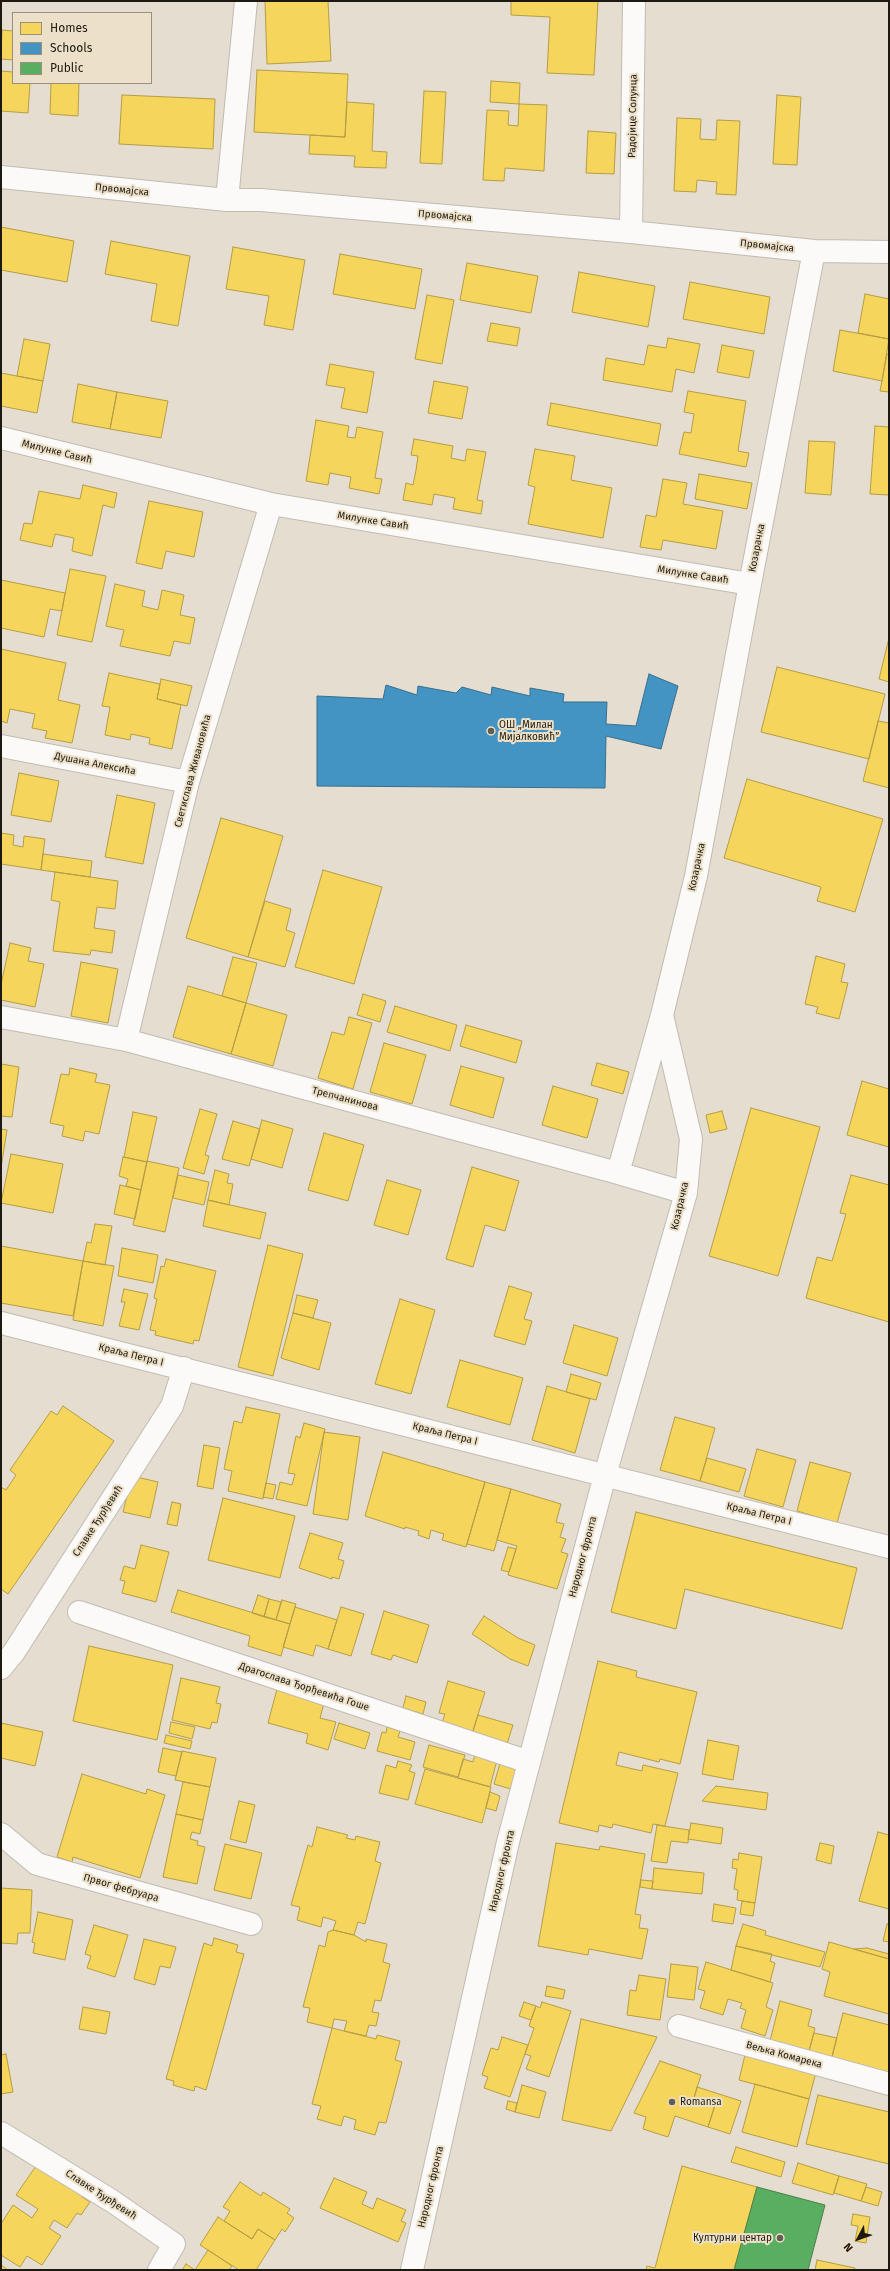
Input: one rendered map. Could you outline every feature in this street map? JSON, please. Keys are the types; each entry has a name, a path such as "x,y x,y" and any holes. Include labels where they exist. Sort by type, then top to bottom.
{"street":[{"path":"227,200 246,1"},
{"name":"Радојице Солунца","path":"631,232 634,1"},
{"name":"Првомајска","path":"1,177 227,200 261,200 631,232 814,251 889,252"},
{"name":"Козарачка","path":"605,1475 686,1193 691,1139 662,1015 696,876 814,251"},
{"name":"Милунке Савић","path":"1,438 271,504 750,584"},
{"name":"Светислава Живановића","path":"126,1040 188,782 271,504"},
{"name":"Душана Алексића","path":"1,746 188,782"},
{"path":"618,1173 662,1015"},
{"name":"Трепчанинова","path":"1,1017 126,1040 618,1173 686,1193"},
{"name":"Краља Петра I","path":"1,1323 889,1547"},
{"name":"Славке Ђурђевић","path":"1,1668 14,1652 172,1406 184,1368"},
{"name":"Народног фронта","path":"412,2270 508,1842 605,1475"},
{"name":"Драгослава Ђорђевића Гоше","path":"79,1612 529,1762"},
{"name":"Првог фебруара","path":"1,1834 37,1864 251,1924"},
{"name":"Вељка Комарека","path":"679,2026 889,2084"},
{"name":"Славке Ђурђевић","path":"1,2133 112,2201 174,2244 159,2270"}],"building: Homes":[{"path":"265,1 328,1 331,61 267,64"},
{"path":"511,1 598,1 594,75 547,73 550,17 511,15"},
{"path":"2,30 12,31 12,60 1,59"},
{"path":"257,70 348,74 345,137 254,132"},
{"path":"1,71 12,72 12,84 30,84 28,113 1,111"},
{"path":"491,81 520,83 519,104 490,102"},
{"path":"51,84 79,84 78,116 50,114"},
{"path":"424,91 446,92 442,164 420,163"},
{"path":"122,95 215,99 213,149 119,144"},
{"path":"777,95 801,97 797,165 773,164"},
{"path":"347,102 374,104 372,151 387,152 386,168 354,167 355,156 309,154 310,135 345,137"},
{"path":"519,104 547,105 544,171 505,168 504,181 483,180 487,110 509,111 508,125 518,126"},
{"path":"677,118 701,119 700,139 716,140 717,120 740,121 736,195 716,194 717,182 697,180 696,192 674,191"},
{"path":"588,131 616,133 614,174 586,173"},
{"path":"1,227 74,241 67,282 1,270"},
{"path":"111,241 190,256 178,326 151,321 157,284 105,274"},
{"path":"233,247 305,260 293,330 264,325 269,296 226,289"},
{"path":"340,254 422,269 415,309 333,294"},
{"path":"467,263 538,276 531,313 460,300"},
{"path":"579,272 655,286 648,327 572,312"},
{"path":"690,282 770,297 764,334 683,319"},
{"path":"865,294 889,299 889,339 858,333"},
{"path":"427,295 454,300 442,364 415,359"},
{"path":"491,323 520,328 517,346 487,341"},
{"path":"840,330 889,339 882,381 833,371"},
{"path":"668,338 700,344 694,373 676,369 672,392 603,380 606,358 644,365 648,345 666,348"},
{"path":"24,339 50,344 43,381 17,376"},
{"path":"722,345 754,351 749,378 717,372"},
{"path":"887,354 889,355 889,392 880,391"},
{"path":"330,364 374,372 367,413 341,408 345,388 326,385"},
{"path":"1,373 43,381 37,413 1,406"},
{"path":"434,381 468,387 462,419 428,413"},
{"path":"78,384 117,392 110,429 72,422"},
{"path":"688,391 746,401 738,451 749,453 746,467 679,454 684,432 691,433 694,414 684,412"},
{"path":"117,392 168,401 161,438 110,429"},
{"path":"551,403 661,424 657,446 547,425"},
{"path":"316,420 349,426 347,437 355,438 357,427 383,432 375,478 382,479 379,494 349,488 351,477 330,473 328,485 306,481"},
{"path":"875,426 889,427 889,495 870,494"},
{"path":"414,439 453,446 451,458 465,461 467,449 486,452 477,500 483,501 481,514 453,509 455,498 434,494 432,505 403,500 406,483 413,485 416,470 418,456 411,455"},
{"path":"809,441 835,442 831,495 805,493"},
{"path":"535,449 575,456 571,480 612,488 603,538 528,524 535,487 528,485"},
{"path":"699,474 752,483 747,509 695,499"},
{"path":"663,479 687,483 683,504 723,511 716,549 663,540 661,550 640,547 646,515 656,517"},
{"path":"83,485 117,493 114,508 103,505 92,556 72,551 74,538 55,534 52,547 20,540 24,523 32,524 39,491 80,499"},
{"path":"149,501 203,512 194,557 166,551 162,569 136,563"},
{"path":"70,569 106,576 92,642 57,635"},
{"path":"1,580 65,593 62,611 50,609 44,637 1,628"},
{"path":"115,584 145,591 142,606 158,610 162,590 184,595 180,615 195,618 190,644 174,641 170,656 120,646 124,630 106,626"},
{"path":"889,642 889,682 879,679"},
{"path":"1,649 66,663 58,700 80,705 72,743 45,738 47,731 32,728 35,714 10,709 7,723 1,721"},
{"path":"777,667 885,694 869,759 761,732"},
{"path":"109,673 160,684 157,699 181,705 172,749 149,744 150,738 131,734 130,740 105,735 110,707 102,706"},
{"path":"161,679 192,686 187,706 157,699"},
{"path":"878,721 889,723 889,788 863,781"},
{"path":"19,773 59,781 51,822 11,815"},
{"path":"747,779 883,819 855,912 817,901 821,887 724,858"},
{"path":"117,795 155,803 143,864 105,857"},
{"path":"221,818 283,836 248,957 186,938"},
{"path":"1,833 14,835 13,845 23,847 24,836 45,839 41,870 1,864"},
{"path":"43,854 92,861 90,877 41,870"},
{"path":"323,870 382,887 354,984 295,967"},
{"path":"55,872 118,881 115,909 97,907 94,928 115,931 112,953 91,950 90,955 53,951 60,902 51,900"},
{"path":"265,901 291,909 286,930 295,933 285,967 248,957"},
{"path":"10,943 31,948 28,961 44,964 35,1007 1,1000 1,985"},
{"path":"816,956 845,964 841,982 848,983 839,1019 816,1013 818,1007 805,1004"},
{"path":"233,957 257,963 246,1003 222,996"},
{"path":"81,962 118,969 108,1023 71,1016"},
{"path":"188,986 246,1003 231,1054 173,1037"},
{"path":"363,994 386,1001 380,1022 357,1015"},
{"path":"246,1003 287,1015 273,1066 231,1054"},
{"path":"395,1006 457,1025 450,1051 387,1032"},
{"path":"349,1017 372,1023 353,1089 318,1078 332,1032 344,1035"},
{"path":"466,1025 522,1041 516,1063 460,1046"},
{"path":"384,1043 426,1055 412,1104 370,1092"},
{"path":"597,1063 629,1072 623,1094 591,1085"},
{"path":"1,1064 19,1067 12,1117 1,1116"},
{"path":"461,1066 504,1078 493,1118 450,1105"},
{"path":"70,1068 97,1074 95,1082 110,1085 99,1134 85,1131 83,1141 62,1136 64,1126 50,1123 61,1074 69,1075"},
{"path":"862,1081 889,1089 889,1147 847,1135"},
{"path":"553,1086 598,1099 587,1138 542,1125"},
{"path":"751,1108 820,1127 778,1276 709,1256"},
{"path":"200,1109 217,1114 205,1155 209,1156 204,1174 183,1168"},
{"path":"722,1111 727,1129 710,1133 706,1115"},
{"path":"133,1112 157,1117 147,1162 124,1157"},
{"path":"262,1120 293,1129 282,1168 251,1159"},
{"path":"233,1121 260,1129 249,1166 222,1159"},
{"path":"1,1129 7,1130 1,1168"},
{"path":"324,1133 364,1145 348,1201 308,1190"},
{"path":"11,1154 63,1164 53,1213 1,1203"},
{"path":"123,1157 147,1162 141,1190 126,1186 128,1179 119,1176"},
{"path":"147,1161 179,1168 165,1232 133,1225"},
{"path":"472,1167 519,1181 505,1231 485,1225 473,1267 446,1259"},
{"path":"215,1170 229,1174 227,1183 233,1184 229,1205 208,1200"},
{"path":"178,1175 209,1182 204,1205 173,1198"},
{"path":"851,1175 889,1185 889,1322 806,1298 817,1257 832,1261 846,1214 840,1213"},
{"path":"387,1180 421,1190 408,1235 374,1225"},
{"path":"120,1185 141,1190 135,1219 114,1214"},
{"path":"208,1200 266,1213 260,1239 203,1226"},
{"path":"95,1224 112,1226 105,1265 83,1261 87,1242 91,1243"},
{"path":"268,1245 303,1254 273,1376 238,1367"},
{"path":"1,1246 83,1261 73,1316 1,1303"},
{"path":"122,1248 158,1255 153,1283 118,1276"},
{"path":"166,1259 216,1271 199,1341 194,1340 193,1344 155,1335 156,1331 150,1330 157,1299 154,1298 161,1266 164,1267"},
{"path":"83,1261 114,1266 103,1326 73,1320"},
{"path":"509,1286 532,1293 524,1319 532,1321 525,1345 494,1336"},
{"path":"124,1289 148,1294 139,1330 119,1326 125,1302 121,1302"},
{"path":"297,1295 318,1300 313,1318 293,1313"},
{"path":"400,1299 435,1310 411,1394 375,1384"},
{"path":"293,1313 331,1323 319,1370 281,1358"},
{"path":"574,1325 618,1338 607,1376 563,1363"},
{"path":"460,1360 523,1378 510,1425 447,1407"},
{"path":"571,1374 601,1383 596,1400 566,1392"},
{"path":"547,1386 590,1399 575,1453 532,1440"},
{"path":"63,1406 114,1441 8,1594 1,1589 1,1487 6,1490 16,1475 10,1470 51,1411 57,1415"},
{"path":"246,1407 280,1414 263,1499 228,1491 232,1471 224,1469 234,1421 242,1423"},
{"path":"675,1417 715,1428 700,1481 660,1470"},
{"path":"304,1423 325,1429 307,1506 276,1499 280,1482 292,1485 295,1474 288,1473 296,1436 300,1438"},
{"path":"324,1432 360,1437 348,1520 313,1514"},
{"path":"204,1445 220,1448 213,1489 197,1486"},
{"path":"757,1449 796,1460 783,1507 744,1496"},
{"path":"383,1452 485,1482 466,1547 442,1540 444,1534 431,1530 429,1539 418,1535 419,1531 405,1527 405,1529 365,1516"},
{"path":"707,1458 746,1469 739,1492 700,1481"},
{"path":"810,1462 851,1473 837,1523 797,1511"},
{"path":"132,1476 158,1482 150,1518 123,1512"},
{"path":"485,1482 511,1489 494,1551 467,1544"},
{"path":"266,1483 276,1485 273,1499 263,1497"},
{"path":"511,1489 561,1504 556,1522 564,1524 560,1537 566,1539 561,1552 568,1554 557,1589 508,1575 517,1546 497,1540"},
{"path":"223,1498 295,1516 280,1578 208,1560"},
{"path":"172,1502 181,1504 177,1526 167,1524"},
{"path":"636,1512 857,1568 842,1629 685,1589 676,1629 611,1612"},
{"path":"310,1533 343,1543 338,1559 344,1561 339,1579 332,1577 332,1579 299,1568"},
{"path":"141,1545 169,1552 156,1602 122,1593 125,1581 120,1580 124,1566 135,1569"},
{"path":"508,1547 516,1549 509,1572 501,1570"},
{"path":"178,1590 290,1624 281,1656 248,1646 250,1636 171,1612"},
{"path":"258,1595 269,1599 264,1617 252,1613"},
{"path":"269,1599 281,1602 276,1620 264,1617"},
{"path":"282,1600 296,1604 290,1624 276,1620"},
{"path":"295,1607 337,1620 328,1649 316,1645 313,1656 283,1647"},
{"path":"341,1607 364,1614 351,1656 328,1649"},
{"path":"384,1611 429,1625 417,1663 393,1655 391,1660 371,1654"},
{"path":"484,1616 518,1638 535,1645 528,1666 510,1659 472,1634"},
{"path":"89,1646 173,1665 157,1740 73,1721"},
{"path":"598,1661 637,1671 636,1677 697,1692 680,1764 660,1759 659,1762 619,1752 616,1765 642,1771 643,1765 678,1773 665,1826 653,1824 651,1833 613,1824 612,1828 599,1825 598,1832 559,1823"},
{"path":"181,1678 220,1687 216,1703 221,1704 217,1723 212,1722 210,1729 172,1720"},
{"path":"448,1681 485,1692 472,1734 441,1725 445,1714 439,1713"},
{"path":"277,1689 324,1703 320,1718 336,1722 328,1750 306,1743 308,1734 268,1723"},
{"path":"406,1696 426,1702 423,1714 403,1708"},
{"path":"478,1715 513,1725 506,1747 472,1734"},
{"path":"171,1722 195,1727 192,1739 169,1733"},
{"path":"1,1723 43,1732 35,1766 1,1758"},
{"path":"339,1723 370,1733 365,1749 334,1739"},
{"path":"387,1727 400,1731 398,1737 415,1742 410,1760 377,1751 382,1732 386,1733"},
{"path":"166,1735 192,1741 190,1749 164,1743"},
{"path":"708,1740 739,1746 733,1780 702,1774"},
{"path":"429,1745 465,1755 458,1777 423,1767"},
{"path":"163,1748 182,1752 176,1776 158,1772"},
{"path":"182,1751 216,1758 210,1787 175,1780"},
{"path":"475,1754 497,1760 490,1787 458,1778 463,1759 473,1762"},
{"path":"501,1760 520,1765 514,1790 494,1784"},
{"path":"398,1761 412,1765 409,1771 415,1773 408,1800 379,1793 386,1765 396,1768"},
{"path":"425,1769 491,1787 482,1823 415,1804"},
{"path":"82,1774 146,1794 147,1789 165,1795 140,1878 73,1857 72,1862 57,1857"},
{"path":"183,1782 210,1787 203,1820 176,1814"},
{"path":"716,1786 768,1793 766,1810 702,1801"},
{"path":"490,1792 500,1796 496,1811 486,1808"},
{"path":"239,1801 255,1805 246,1843 230,1839"},
{"path":"176,1814 203,1820 200,1834 192,1832 190,1839 198,1841 197,1845 205,1847 197,1884 163,1877"},
{"path":"691,1823 723,1828 721,1844 688,1839"},
{"path":"657,1825 689,1830 688,1843 671,1841 667,1863 651,1861"},
{"path":"317,1827 348,1835 346,1838 355,1840 356,1836 380,1842 375,1861 381,1863 365,1924 358,1922 354,1935 333,1930 336,1921 323,1917 321,1927 297,1920 300,1907 291,1905 308,1845 312,1847"},
{"path":"878,1832 889,1835 889,1909 859,1901"},
{"path":"556,1843 599,1850 600,1846 645,1854 635,1914 641,1915 639,1928 648,1929 642,1959 589,1949 588,1955 538,1946"},
{"path":"820,1843 834,1846 831,1864 816,1860"},
{"path":"225,1844 262,1853 251,1899 214,1890"},
{"path":"739,1853 762,1857 755,1903 737,1900 738,1890 734,1889 737,1869 732,1868 733,1859 738,1860"},
{"path":"654,1868 704,1873 702,1894 652,1889"},
{"path":"641,1880 653,1881 652,1889 640,1887"},
{"path":"1,1888 32,1890 30,1933 18,1933 17,1944 1,1943"},
{"path":"742,1901 755,1903 753,1916 740,1914"},
{"path":"714,1904 736,1908 733,1924 712,1921"},
{"path":"38,1912 73,1920 65,1960 33,1953 35,1943 32,1942"},
{"path":"743,1924 766,1931 765,1935 825,1952 820,1967 736,1946"},
{"path":"887,1924 889,1924 889,1942 883,1941"},
{"path":"94,1925 128,1935 115,1977 87,1968 91,1956 85,1954"},
{"path":"333,1930 354,1935 366,1942 366,1939 387,1944 383,1962 390,1964 381,2001 375,2000 372,2012 379,2013 376,2026 369,2025 366,2036 344,2031 347,2021 334,2019 332,2028 307,2022 310,2008 303,2007 319,1945 325,1947 328,1932"},
{"path":"214,1938 238,1945 236,1952 244,1954 206,2090 195,2086 194,2091 173,2085 174,2081 166,2079 204,1943 212,1946"},
{"path":"144,1939 176,1947 170,1968 160,1966 155,1985 134,1979"},
{"path":"829,1942 889,1959 889,2014 824,1996 830,1972 822,1969"},
{"path":"736,1946 772,1954 770,1961 775,1963 770,1982 731,1970"},
{"path":"867,1948 889,1954 889,1959 854,1949"},
{"path":"706,1962 773,1983 766,2007 773,2010 765,2036 741,2028 746,2010 740,2008 742,2003 728,1999 723,2015 700,2008 705,1991 698,1989"},
{"path":"671,1964 698,1967 694,2000 667,1997"},
{"path":"639,1975 666,1979 660,2020 627,2015 630,1990 636,1991"},
{"path":"547,1986 565,1990 563,1999 545,1996"},
{"path":"780,2001 812,2010 808,2026 815,2028 809,2051 770,2041"},
{"path":"524,2002 536,2006 531,2020 519,2016"},
{"path":"542,2002 571,2011 549,2077 526,2069 531,2056 525,2054 534,2028 529,2026 536,2006 540,2008"},
{"path":"83,2007 110,2012 106,2034 79,2029"},
{"path":"843,2013 889,2025 889,2075 831,2060"},
{"path":"581,2019 657,2037 611,2131 562,2120"},
{"path":"332,2028 376,2039 377,2035 400,2041 395,2060 402,2062 386,2123 379,2122 375,2135 354,2129 356,2120 344,2116 341,2126 317,2119 321,2106 312,2104"},
{"path":"814,2033 837,2038 832,2057 809,2051"},
{"path":"502,2037 528,2045 510,2097 484,2088 488,2077 482,2075 491,2048 498,2050"},
{"path":"6,2054 13,2092 1,2094 1,2055"},
{"path":"745,2055 817,2068 809,2099 739,2080"},
{"name":"Romansa","path":"660,2061 701,2075 694,2098 715,2105 708,2127 675,2116 668,2137 643,2129 646,2117 634,2113"},
{"path":"755,2084 809,2099 797,2147 742,2132"},
{"path":"522,2085 546,2092 539,2118 515,2112"},
{"path":"697,2087 741,2101 730,2134 708,2127 715,2105 694,2098"},
{"path":"818,2095 889,2112 889,2164 806,2144"},
{"path":"508,2101 517,2103 515,2112 506,2109"},
{"path":"736,2147 785,2162 781,2177 731,2162"},
{"path":"798,2163 839,2176 833,2195 792,2183"},
{"path":"36,2166 85,2193 82,2197 90,2202 81,2215 77,2213 67,2228 54,2220 49,2228 61,2236 42,2265 27,2256 20,2267 1,2255 1,2224 13,2205 32,2218 38,2209 16,2195"},
{"path":"682,2166 757,2187 734,2270 646,2270 647,2266 655,2268"},
{"path":"839,2176 867,2184 861,2201 834,2193"},
{"path":"334,2178 367,2192 362,2204 373,2209 377,2198 406,2210 401,2221 406,2223 398,2242 320,2208"},
{"path":"240,2182 261,2196 263,2192 290,2209 287,2213 294,2218 285,2232 282,2229 275,2240 258,2229 252,2239 224,2221 230,2211 223,2207"},
{"path":"866,2187 882,2192 878,2206 861,2201"},
{"path":"853,2214 870,2217 866,2243 855,2241 858,2226 851,2225"},
{"path":"218,2217 252,2239 258,2229 275,2240 256,2270 239,2270 200,2245"},
{"path":"208,2250 232,2266 229,2270 195,2270"},
{"path":"817,2260 855,2268 854,2270 815,2270"},
{"path":"186,2264 195,2270 182,2270"},
{"path":"1,2265 8,2270 1,2270"}],"building: Schools":[{"name":"ОШ „Милан Мијалковић”","path":"649,674 678,686 661,749 606,736 605,788 317,786 317,696 383,699 386,685 417,695 418,686 456,693 462,687 491,695 492,687 530,696 530,688 564,694 563,702 607,702 606,724 636,726"}],"building: Public":[{"name":"Културни центар","path":"757,2187 825,2205 808,2270 734,2270"}],"place":[{"name":"ОШ „Милан Мијалковић”","path":"491,731"},
{"name":"Romansa","path":"672,2102"},
{"name":"Културни центар","path":"780,2238"}]}
